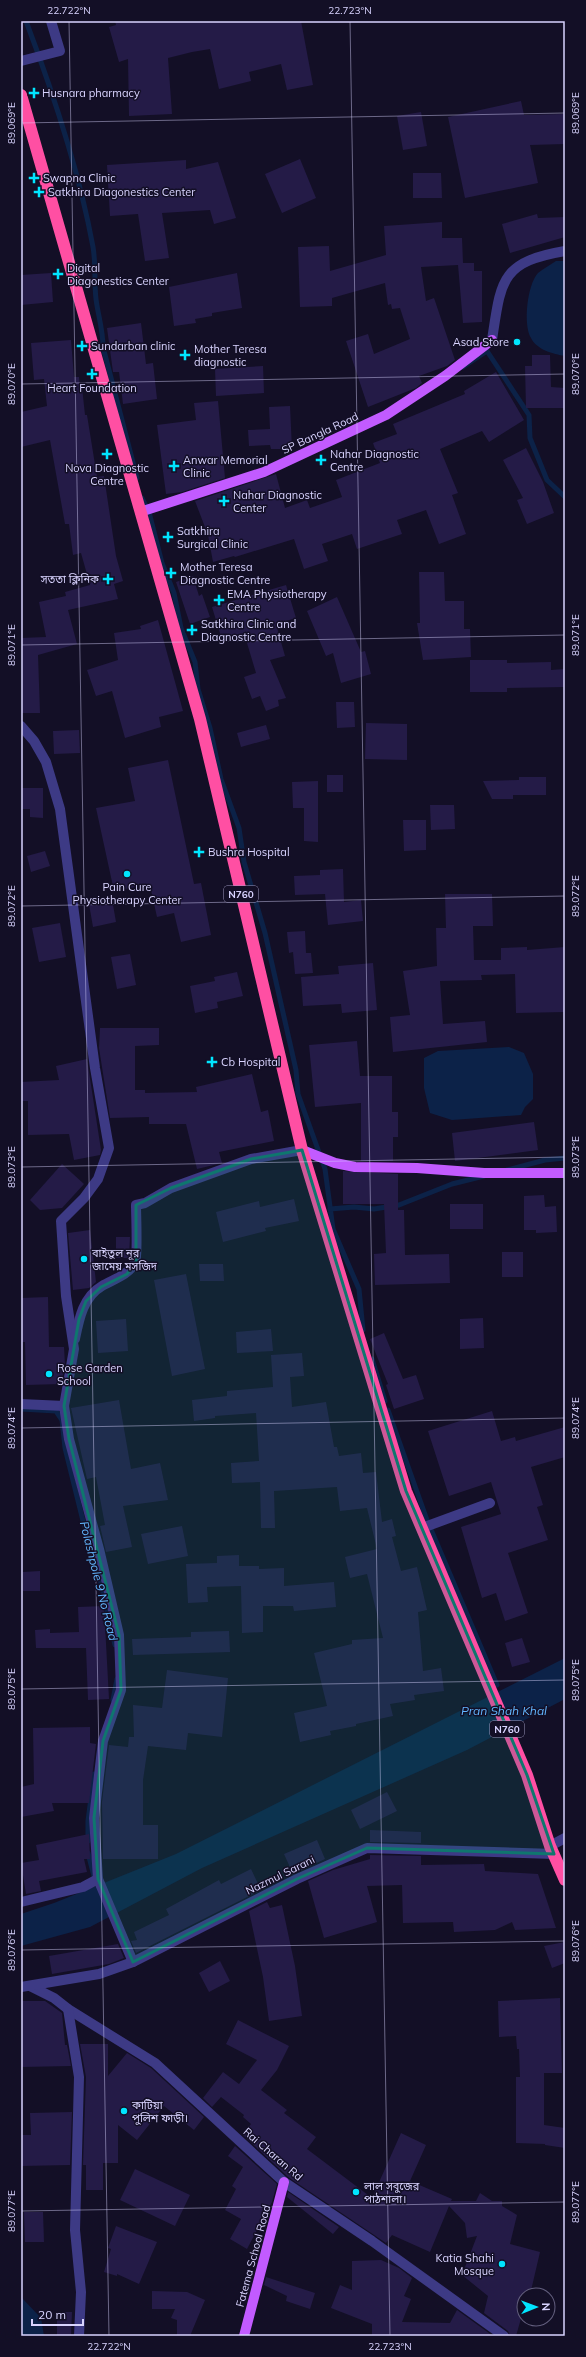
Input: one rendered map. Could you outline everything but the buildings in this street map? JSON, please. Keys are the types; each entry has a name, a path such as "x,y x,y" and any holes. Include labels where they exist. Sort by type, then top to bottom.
{"highway":[{"name":"N760","path":"21,95 200,719 302,1150 406,1491 527,1775 552,1850 565,1880"}],"main road":[{"name":"SP Bangla Road","path":"140,512 264,472 386,415 445,376 492,340"},
{"path":"302,1150 335,1163 354,1167 417,1168 484,1174 565,1173"},
{"name":"Fatema School Road","path":"244,2336 284,2182"}],"street":[{"path":"21,62 60,50 52,21"},
{"path":"492,340 499,295 510,272 522,263 545,254 565,250"},
{"path":"21,726 34,741 46,762 60,809 95,1068 109,1148 98,1179 84,1198 61,1221 66,1296 74,1349"},
{"path":"133,1962 98,1879 94,1818 103,1741 121,1690 119,1635 99,1549 69,1439 64,1406 79,1319 86,1301 101,1287 127,1274 136,1262 136,1205 145,1203 171,1188 251,1159 302,1150"},
{"path":"21,1404 64,1406"},
{"path":"422,1528 490,1503"},
{"path":"552,1850 565,1838"},
{"name":"Nazmul Sarani","path":"25,1987 99,1974 133,1962 297,1879 367,1848 552,1850"},
{"path":"21,1902 83,1887 98,1879"},
{"name":"Rai Charan Rd","path":"25,1987 54,1998 68,2009 155,2063 284,2182 372,2241 504,2336"},
{"path":"68,2009 79,2077 75,2230 81,2292 79,2336"}],"highlighted area":[{"path":"302,1150 406,1491 527,1775 554,1854 367,1848 297,1879 133,1962 98,1879 94,1818 103,1741 121,1690 119,1635 69,1439 64,1406 79,1319 86,1301 101,1287 127,1274 136,1262 136,1205 171,1188 251,1159"}],"water":[{"path":"556,261 565,261 565,356 551,353 537,346 531,338 527,324 527,305 534,279 538,273"},
{"path":"509,1047 524,1053 533,1074 533,1099 525,1107 521,1115 452,1120 430,1113 424,1088 424,1058 438,1051"},
{"name":"Pran Shah Khal","path":"565,1658 565,1699 467,1750 202,1868 90,1927 21,1946 21,1914 54,1903 176,1854"},
{"path":"21,2297 41,2318 44,2336 21,2336"}],"waterway":[{"path":"26,21 56,105 81,190 93,247 96,299 103,347 137,478"},
{"path":"463,367 487,351 529,415 530,438 547,480 565,497"},
{"path":"142,498 149,512 162,563 174,593 181,628 195,662 198,689 210,728 221,779 239,828 244,862 265,933 296,1070 298,1094 325,1169 333,1229 359,1289 363,1330"},
{"path":"507,1170 545,1160 565,1158"},
{"path":"330,1209 354,1207 374,1209 399,1205 452,1184 484,1176"},
{"path":"372,1359 385,1401"},
{"name":"Polashpole 9 No Road","path":"21,1409 56,1411 62,1420 65,1448 83,1521 96,1561 115,1645"},
{"path":"388,1410 427,1520 497,1685"},
{"name":"Polashpole 9 No Road","path":"113,1700 117,1679"},
{"name":"Polashpole 9 No Road","path":"88,1841 88,1821 94,1774"},
{"name":"Polashpole 9 No Road","path":"88,1853 94,1876"}],"place":[{"name":"Husnara pharmacy","path":"34,93"},
{"name":"Swapna Clinic","path":"34,178"},
{"name":"Satkhira Diagonestics Center","path":"39,192"},
{"name":"Digital Diagonestics Center","path":"58,274"},
{"name":"Asad Store","path":"517,342"},
{"name":"Sundarban clinic","path":"82,346"},
{"name":"Mother Teresa diagnostic","path":"185,355"},
{"name":"Heart Foundation","path":"92,374"},
{"name":"Nova Diagnostic Centre","path":"107,454"},
{"name":"Nahar Diagnostic Centre","path":"321,460"},
{"name":"Anwar Memorial Clinic","path":"174,466"},
{"name":"Nahar Diagnostic Center","path":"224,501"},
{"name":"Satkhira Surgical Clinic","path":"168,537"},
{"name":"Mother Teresa Diagnostic Centre","path":"171,573"},
{"name":"সততা ক্লিনিক","path":"108,579"},
{"name":"EMA Physiotherapy Centre","path":"219,600"},
{"name":"Satkhira Clinic and Diagnostic Centre","path":"192,630"},
{"name":"Bushra Hospital","path":"199,852"},
{"name":"Pain Cure Physiotherapy Center","path":"127,874"},
{"name":"Cb Hospital","path":"212,1062"},
{"name":"বাইতুল নূর জামেয় মসজিদ","path":"84,1259"},
{"name":"Rose Garden School","path":"49,1374"},
{"name":"কাটিয়া পুলিশ ফাড়ী।","path":"124,2111"},
{"name":"লাল সবুজের পাঠশালা।","path":"356,2192"},
{"name":"Katia Shahi Mosque","path":"502,2264"}]}
